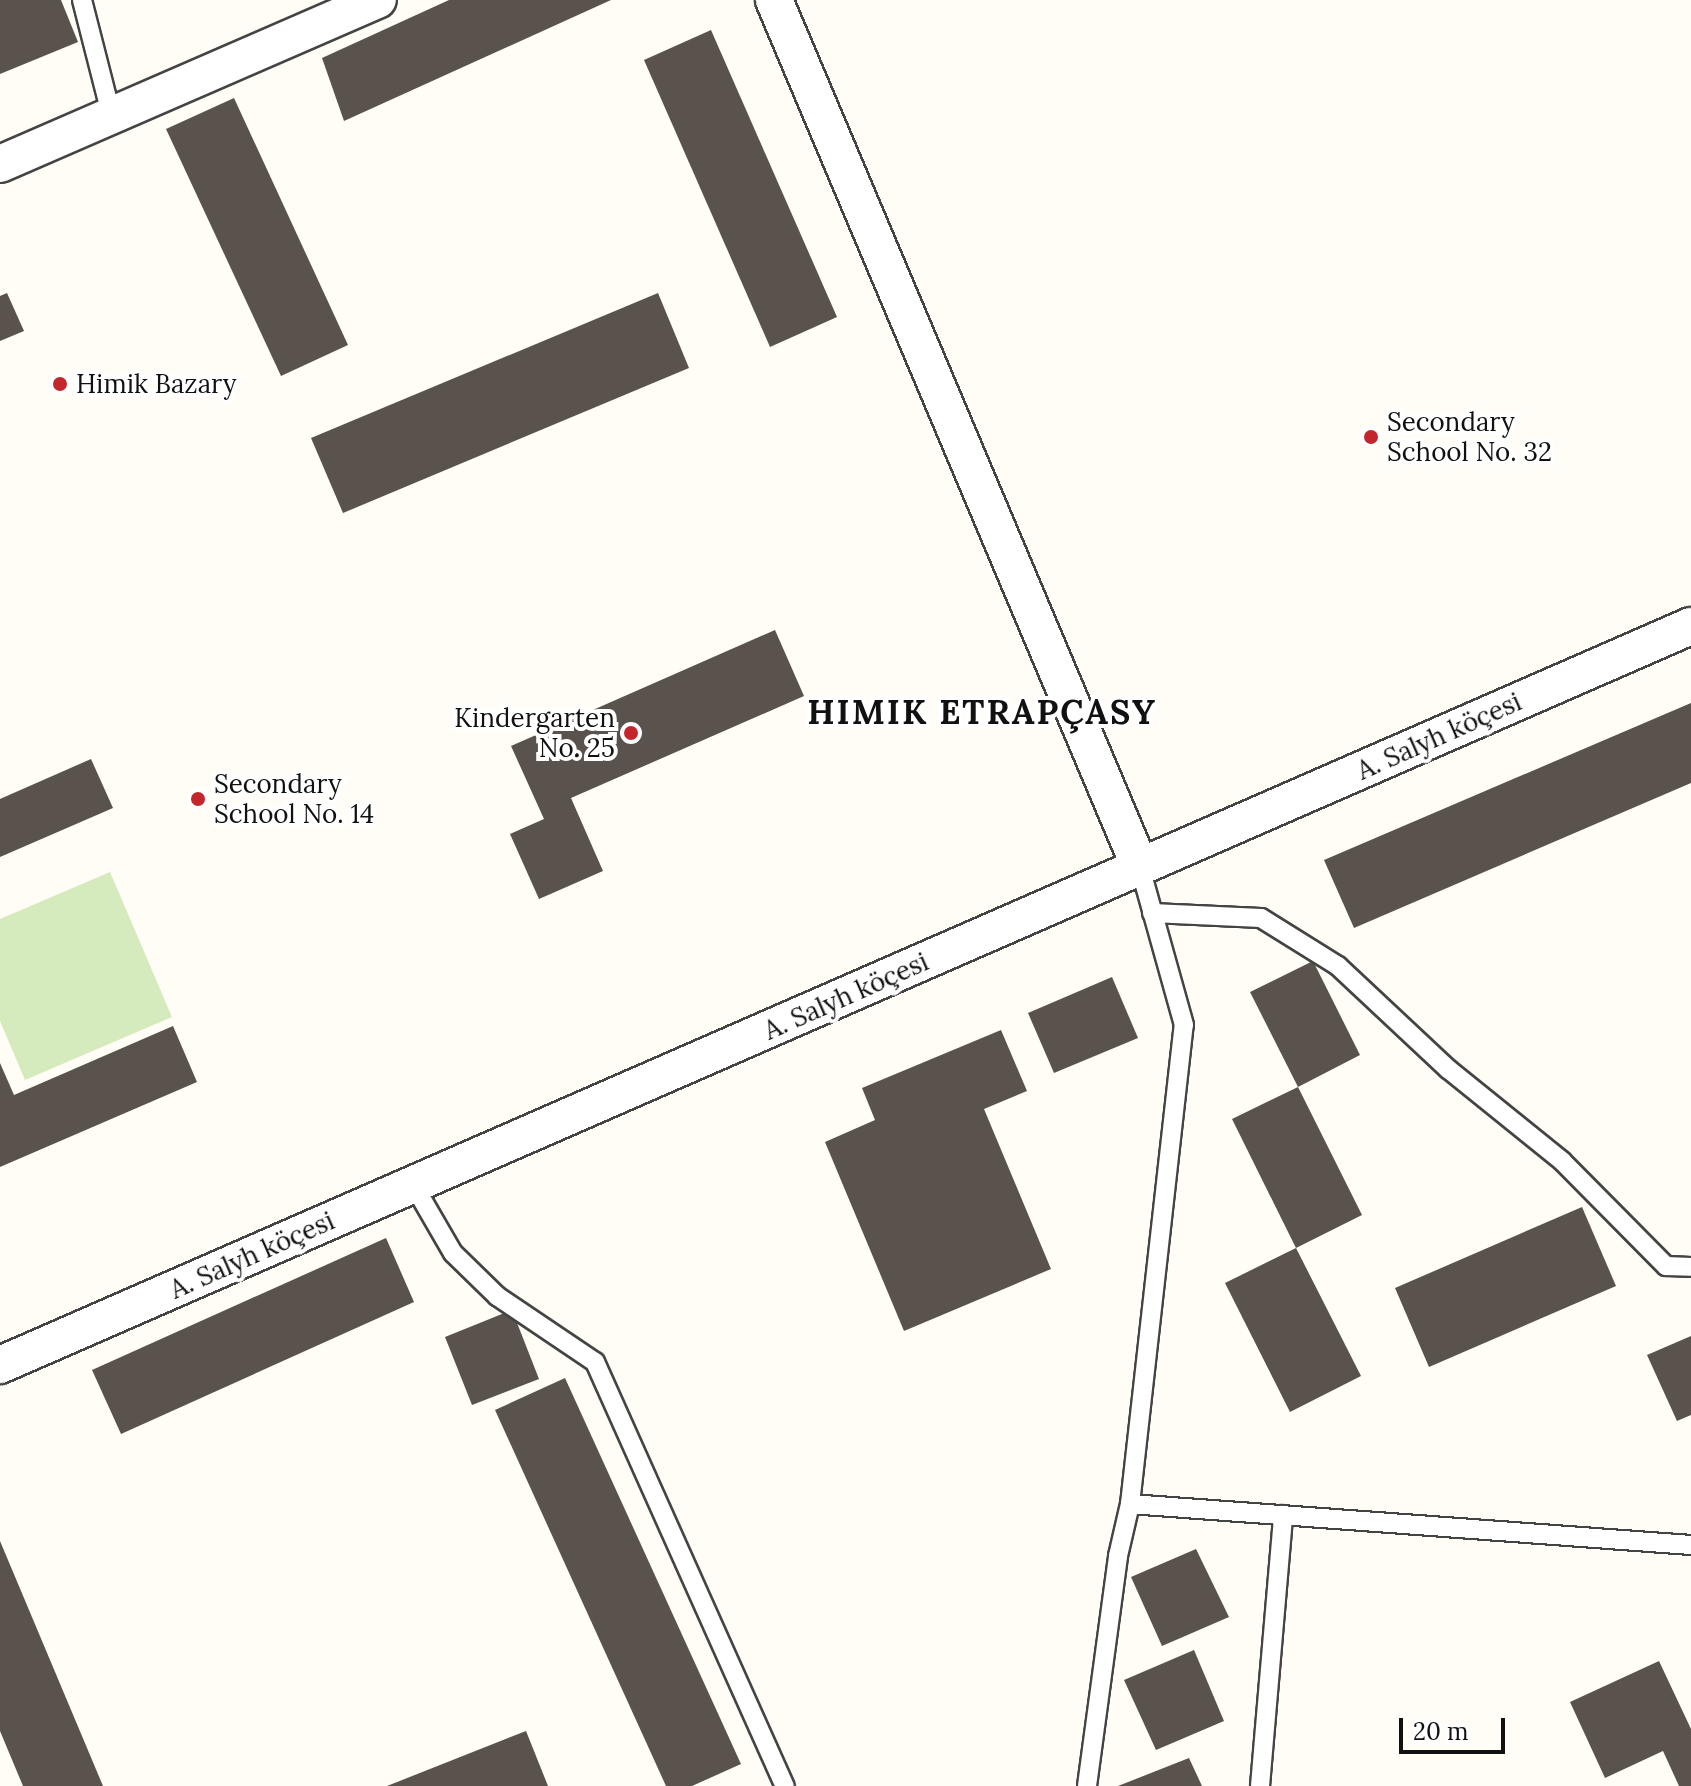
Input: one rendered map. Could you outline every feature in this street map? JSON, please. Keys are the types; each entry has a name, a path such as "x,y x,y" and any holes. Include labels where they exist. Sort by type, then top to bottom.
{"street":[{"path":"0,164 378,0"},
{"path":"774,0 1140,867"},
{"name":"A. Salyh köçesi","path":"0,1365 1691,626"}],"lane":[{"path":"82,0 111,114"},
{"path":"1087,1786 1118,1556 1130,1504 1184,1025 1140,867"},
{"path":"1152,913 1261,918 1338,966 1448,1069 1562,1161 1666,1266 1691,1267"},
{"path":"413,1184 453,1253 497,1296 595,1362 785,1786"},
{"path":"1130,1504 1691,1545"},
{"path":"1260,1786 1283,1515"}],"green space":[{"path":"110,872 172,1017 25,1080 0,1021 0,919"}],"building":[{"path":"0,0 61,0 78,42 0,74"},
{"path":"449,0 611,0 344,121 322,58"},
{"path":"711,30 837,317 770,347 644,60"},
{"path":"234,98 348,345 281,376 166,129"},
{"path":"7,293 24,331 0,341 0,296"},
{"path":"658,293 689,368 343,513 311,438"},
{"path":"775,630 804,696 571,798 603,871 539,899 510,834 544,819 511,746"},
{"path":"1691,703 1691,783 1354,928 1324,860"},
{"path":"91,759 113,808 0,857 0,799"},
{"path":"1313,961 1360,1055 1298,1087 1250,992"},
{"path":"1112,977 1138,1038 1054,1073 1028,1013"},
{"path":"173,1026 197,1082 0,1167 0,1063 14,1095"},
{"path":"1001,1030 1027,1091 984,1109 1051,1269 904,1331 825,1142 875,1120 862,1088"},
{"path":"1298,1087 1362,1215 1296,1248 1232,1119"},
{"path":"1582,1207 1616,1286 1429,1367 1395,1288"},
{"path":"386,1238 414,1302 121,1434 92,1370"},
{"path":"1296,1248 1361,1376 1290,1412 1225,1283"},
{"path":"512,1310 539,1379 472,1405 445,1337"},
{"path":"1691,1336 1691,1415 1677,1421 1647,1355"},
{"path":"565,1378 741,1764 692,1786 666,1786 495,1410"},
{"path":"0,1541 103,1786 23,1786 0,1731"},
{"path":"1196,1549 1229,1617 1162,1646 1131,1577"},
{"path":"1194,1650 1224,1721 1156,1750 1124,1680"},
{"path":"1659,1661 1691,1729 1691,1786 1679,1786 1663,1751 1605,1778 1570,1702"},
{"path":"526,1731 548,1786 387,1786"},
{"path":"1189,1758 1202,1786 1118,1786"}],"place":[{"name":"Himik Bazary","path":"60,384"},
{"name":"Secondary School No. 32","path":"1371,437"},
{"name":"Kindergarten No. 25","path":"631,733"},
{"name":"Secondary School No. 14","path":"198,799"}],"district":[{"name":"HIMIK ETRAPÇASY","path":"982,712"}]}
